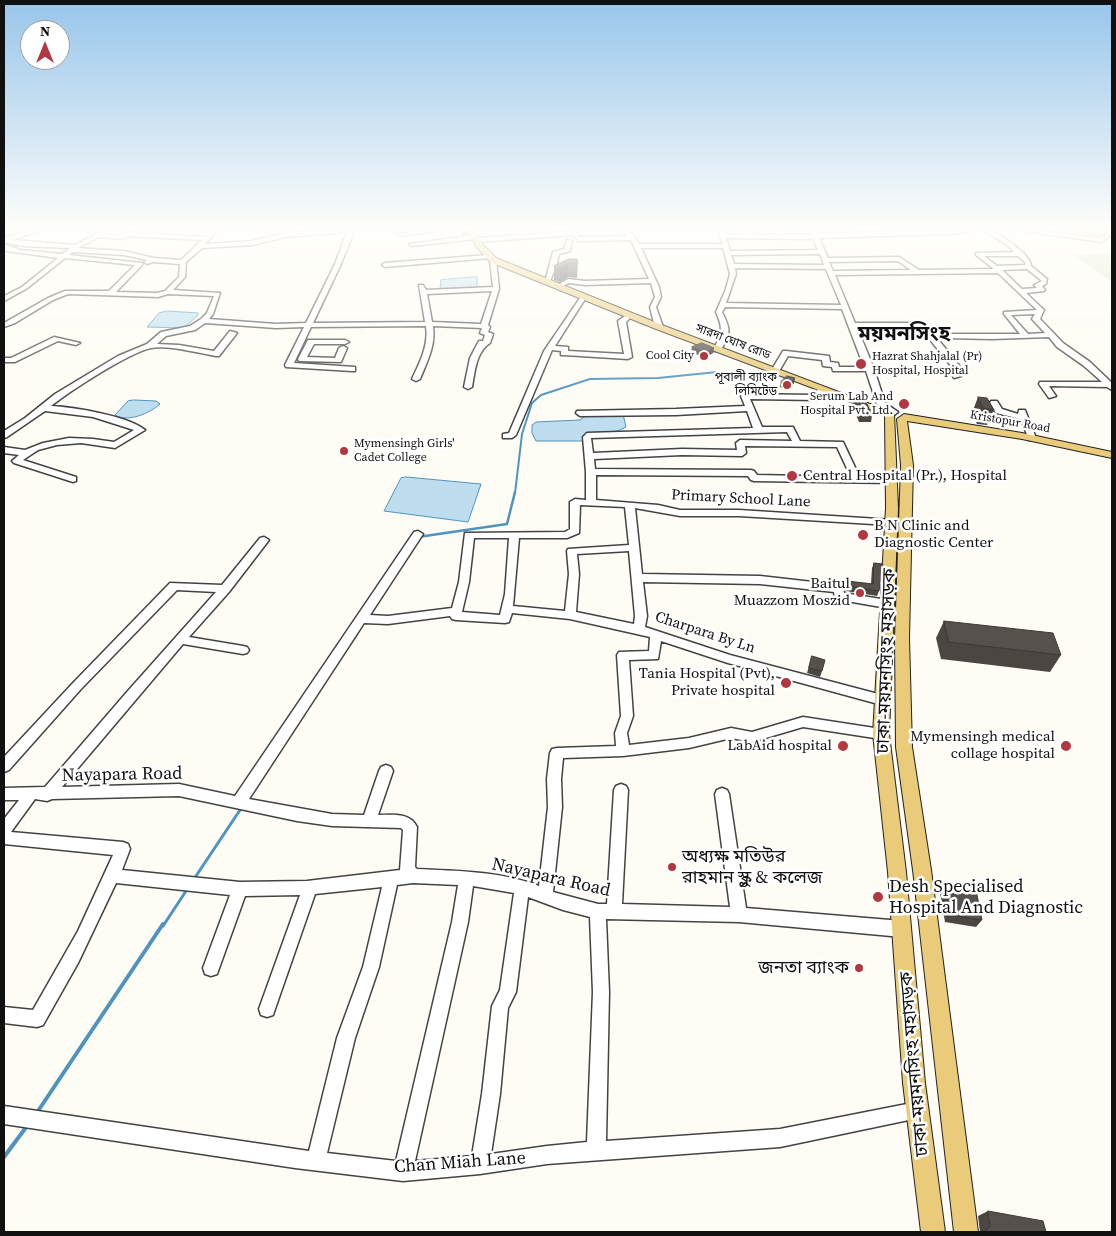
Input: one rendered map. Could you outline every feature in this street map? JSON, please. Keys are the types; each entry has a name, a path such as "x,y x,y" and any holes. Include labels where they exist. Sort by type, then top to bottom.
{"main road":[{"name":"সারদা ঘোষ রোড","path":"561,287 717,350 896,415"},
{"name":"Kristopur Road","path":"896,415 1032,438 1112,455"},
{"name":"ঢাকা-ময়মনসিংহ মহাসড়ক","path":"896,415 891,482 881,734 902,929 918,1111 933,1232"},
{"name":"ঢাকা-ময়মনসিংহ মহাসড়ক","path":"896,415 907,465 902,638 904,747 923,880 966,1232"}],"street":[{"path":"4,299 25,287"},
{"path":"111,293 117,287"},
{"path":"167,292 172,287"},
{"path":"328,287 288,365 352,368"},
{"path":"655,287 658,297 654,307 659,327"},
{"path":"717,350 727,331 719,312 730,287"},
{"path":"838,287 870,369 881,404 896,415"},
{"path":"1016,287 1038,309"},
{"path":"1021,291 1042,290 1039,287"},
{"path":"416,379 428,350 431,336 422,289 496,289 484,326 486,327 484,333 489,334 486,343 482,343 474,358 468,387"},
{"path":"4,325 16,320 53,296 67,292 158,295 167,292 218,294 210,314 204,321 192,328 164,334 150,346 106,367 58,396 4,435"},
{"path":"506,436 512,435 551,348 584,296"},
{"path":"722,305 751,307 783,307 783,305 846,307"},
{"path":"1026,336 1006,313 1038,309"},
{"path":"1038,309 1036,319 1060,345 1111,384"},
{"path":"551,348 565,349 564,353 628,357 622,321 629,315"},
{"path":"204,321 276,326 399,323 484,326"},
{"path":"331,334 335,325"},
{"path":"853,325 922,325 957,368 952,368 958,376"},
{"path":"150,346 179,347 216,354 233,333"},
{"path":"312,334 347,335 344,345 338,360 302,359 312,342 344,345"},
{"path":"947,336 1051,335"},
{"path":"4,360 12,360 58,339 76,343"},
{"path":"296,348 308,348"},
{"path":"775,371 786,353 808,358 826,358 826,364 836,365 836,369 870,369"},
{"path":"1052,396 1043,384 1111,384"},
{"path":"758,429 745,396 818,398 822,388"},
{"path":"994,403 999,411 1023,415 1032,438"},
{"path":"43,408 84,413 132,425 141,430 115,445 98,441 64,443 34,448 17,461 74,479"},
{"path":"514,535 508,609 505,619 456,616 464,582 469,535 514,535 566,535 575,531 575,502 590,502 591,472 588,437 590,435 627,423 750,408"},
{"path":"580,412 627,423 726,432 734,429 790,429 797,443"},
{"path":"590,456 675,452 742,453 740,442 840,444 857,481"},
{"path":"4,450 26,453"},
{"path":"591,472 751,473 754,478 891,482"},
{"name":"Primary School Lane","path":"590,502 658,508 680,513 739,514 890,522"},
{"name":"Charpara By Ln","path":"630,506 641,616 639,629 728,659 882,700"},
{"path":"239,802 362,618 376,594 418,534"},
{"path":"47,795 131,695 225,589 264,540"},
{"path":"570,614 574,574 572,551 630,548"},
{"path":"637,578 760,580 839,589 839,596 887,604"},
{"path":"4,766 71,692 174,586 225,589"},
{"path":"508,609 570,614 639,629"},
{"path":"362,618 388,620 457,611"},
{"path":"623,751 621,732 627,716 623,655 654,656 656,635"},
{"path":"181,640 243,650"},
{"path":"545,896 555,807 554,779 557,753 623,751 690,742 731,733 752,737 803,722 881,734"},
{"path":"369,820 386,771"},
{"name":"Nayapara Road","path":"4,794 47,795 179,790 296,815 332,820 404,822 410,827 407,869 413,876 467,878 522,887 563,903 606,912 738,915 902,929"},
{"path":"596,1151 601,992 606,912 621,790"},
{"path":"722,794 738,915"},
{"path":"4,830 30,795"},
{"path":"4,838 123,850 59,985 37,1019 4,1015"},
{"path":"112,876 240,889 310,888 413,876"},
{"path":"404,1171 460,922 467,878"},
{"path":"316,1162 349,1030 371,967 392,879"},
{"path":"480,1165 500,1006 508,992 522,887"},
{"path":"266,1009 310,888"},
{"path":"211,968 240,889"},
{"name":"Chan Miah Lane","path":"4,1115 316,1162 404,1171 480,1165 596,1151 780,1138 918,1111"}],"water":[{"path":"440,287 477,287 477,288 440,289"},
{"path":"168,311 198,313 198,315 184,328 147,327 159,313"},
{"path":"128,401 156,401 160,404 151,411 139,416 126,418 115,415"},
{"path":"585,414 623,414 626,427 618,431 590,434 583,441 536,441 532,433 532,425 536,422 580,420"},
{"path":"401,478 481,484 468,522 384,511"}],"building":[{"path":"702,343 714,348 706,353 692,347"},
{"path":"787,376 795,378 789,385 781,382"},
{"path":"978,397 987,398 994,410 983,408"},
{"path":"854,399 867,404 872,416 860,416"},
{"path":"874,563 883,564 879,591 848,586 847,581 873,584"},
{"path":"944,621 1053,633 1061,655 949,642"},
{"path":"812,656 825,660 822,671 809,668"},
{"path":"945,885 976,890 982,920 950,915"},
{"path":"988,1211 1043,1221 1046,1232 987,1232 987,1229 990,1227"}],"waterway":[{"path":"515,493 522,434 532,403 541,395 590,379 658,378 717,372 772,374"},
{"path":"418,537 507,524 515,492"},
{"path":"324,683 357,634"},
{"path":"321,688 325,682"},
{"path":"194,879 242,807"},
{"path":"163,926 188,888"},
{"path":"36,1114 163,924"},
{"path":"4,1157 27,1126"}],"place":[{"name":"Cool City","path":"704,356"},
{"name":"Hazrat Shahjalal (Pr) Hospital, Hospital","path":"861,364"},
{"name":"পূবালী ব্যাংক লিমিটেড","path":"787,385"},
{"name":"Serum Lab And Hospital Pvt. Ltd.","path":"904,404"},
{"name":"Mymensingh Girls' Cadet College","path":"344,451"},
{"name":"Central Hospital (Pr.), Hospital","path":"792,476"},
{"name":"B N Clinic and Diagnostic Center","path":"863,535"},
{"name":"Baitul Muazzom Moszid","path":"860,593"},
{"name":"Tania Hospital (Pvt), Private hospital","path":"786,683"},
{"name":"LabAid hospital","path":"843,746"},
{"name":"Mymensingh medical collage hospital","path":"1066,746"},
{"name":"অধ্যক্ষ মতিউর রাহমান স্কুল & কলেজ","path":"672,867"},
{"name":"Desh Specialised Hospital And Diagnostic","path":"878,897"},
{"name":"জনতা ব্যাংক","path":"859,968"}],"district":[{"name":"ময়মনসিংহ","path":"904,335"}]}
